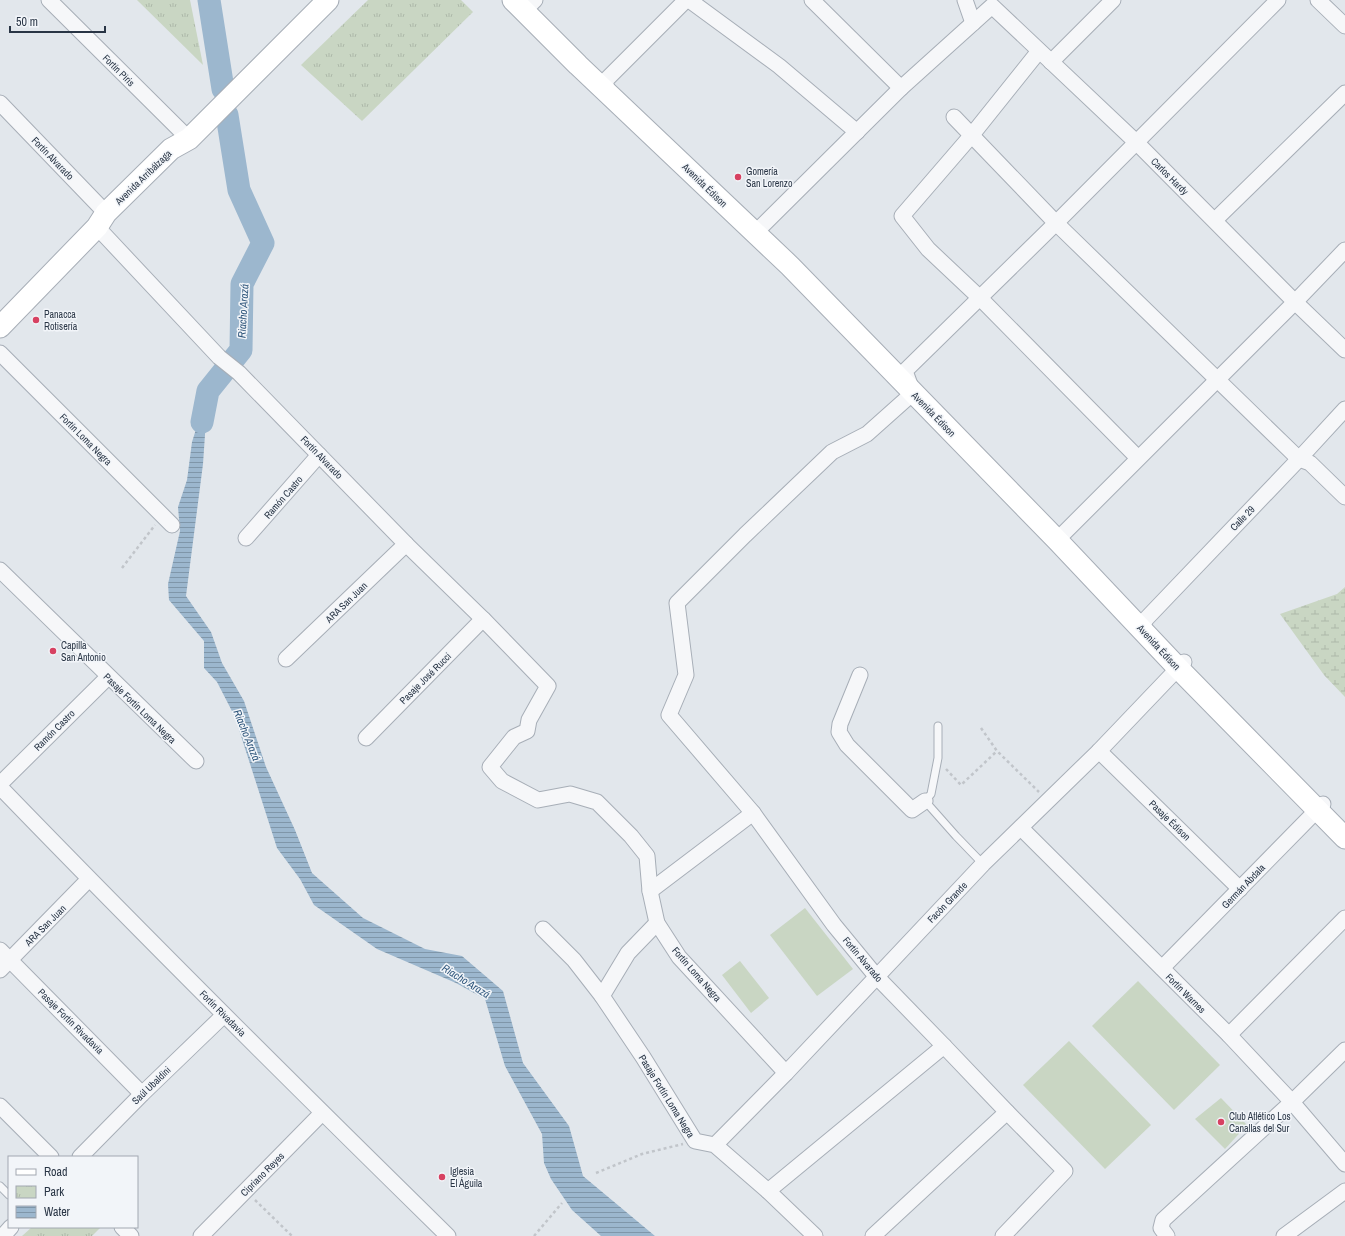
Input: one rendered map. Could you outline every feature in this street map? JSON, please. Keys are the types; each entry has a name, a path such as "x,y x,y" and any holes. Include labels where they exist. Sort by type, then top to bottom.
{"main road":[{"name":"Avenida Arribálzaga","path":"0,327 171,149 189,139 328,0"},
{"name":"Avenida Édison","path":"525,2 606,85 790,266 912,392 1060,536"},
{"name":"Avenida Édison","path":"606,85 760,228 905,370 1181,665 1319,807 1345,838"},
{"name":"Avenida Édison","path":"1319,807 1345,826"}],"street":[{"name":"Fortín Piris","path":"49,0 189,139"},
{"path":"606,85 686,0"},
{"path":"689,0 779,66 857,132"},
{"path":"812,0 902,88"},
{"path":"760,228 902,88 973,23 965,0"},
{"path":"1050,62 1113,0"},
{"path":"912,392 905,370 1056,223 1278,0"},
{"path":"1318,0 1345,26"},
{"name":"Carlos Hardy","path":"973,23 992,6 1136,142 1295,302 1345,350"},
{"path":"1039,51 971,136 902,216 928,250 980,298 1138,458"},
{"path":"1215,220 1345,93"},
{"name":"Fortín Alvarado","path":"0,103 219,357 239,373 320,454 406,544 483,619 548,686 529,720 527,731 514,737 490,767"},
{"path":"954,117 1056,223 1217,380 1299,459 1310,463 1345,497"},
{"path":"1060,536 1295,302 1345,250"},
{"name":"Fortín Loma Negra","path":"0,353 167,520"},
{"name":"Fortín Alvarado","path":"912,392 867,434 832,452 745,535 677,603 686,676 669,715 753,813 834,924 876,976 1065,1171 1003,1236"},
{"name":"Calle 29","path":"1143,623 1345,409"},
{"name":"Ramón Castro","path":"246,538 320,454"},
{"name":"ARA San Juan","path":"286,659 406,544"},
{"name":"Pasaje Fortín Loma Negra","path":"0,570 108,677 196,761"},
{"name":"Pasaje José Rucci","path":"366,738 483,619"},
{"name":"Facón Grande","path":"714,1146 786,1073 983,864 1098,751 1181,665"},
{"path":"860,675 840,724 839,732 847,745 912,810 925,801"},
{"name":"Ramón Castro","path":"0,784 108,677"},
{"name":"Pasaje Édison","path":"1098,751 1240,889"},
{"name":"Fortín Loma Negra","path":"490,767 502,781 538,800 570,794 597,802 631,836 646,856 650,891 657,923 679,957 786,1073"},
{"name":"Fortín Rivadavia","path":"0,787 89,880 322,1113 448,1236"},
{"name":"Germán Abdala","path":"1162,968 1319,807"},
{"path":"650,891 753,813"},
{"name":"Fortín Warnes","path":"1021,828 1229,1035 1292,1102 1345,1164"},
{"name":"ARA San Juan","path":"3,960 89,880"},
{"path":"1229,1035 1345,918"},
{"path":"602,996 628,953 657,923"},
{"name":"Pasaje Fortín Loma Negra","path":"543,929 574,960 602,996 643,1057 695,1141 714,1146 768,1191 815,1236"},
{"name":"Pasaje Fortín Rivadavia","path":"3,960 142,1094"},
{"name":"Saúl Ubaldini","path":"81,1156 142,1094 224,1015"},
{"path":"768,1191 944,1046"},
{"path":"1164,1232 1163,1220 1292,1102 1345,1050"},
{"path":"0,1106 50,1156"},
{"path":"874,1236 1007,1112"},
{"name":"Cipriano Reyes","path":"201,1236 322,1113"},
{"path":"1284,1236 1345,1191"},
{"path":"3,1236 10,1228"},
{"path":"123,1228 131,1236"}],"lane":[{"path":"938,726 938,760 931,794 925,801 983,864"},
{"path":"0,1186 8,1194"}],"path":[{"path":"122,568 167,520"},
{"path":"981,728 998,751 1048,801"},
{"path":"938,760 960,785 998,751"},
{"path":"596,1173 642,1154 695,1141"},
{"path":"245,1191 292,1236"},
{"path":"534,1236 562,1203"}],"green space":[{"path":"137,0 190,0 203,65"},
{"path":"368,0 461,0 473,12 362,121 301,65"},
{"path":"1345,587 1345,697 1324,675 1280,614 1337,594"},
{"path":"805,908 853,969 817,996 770,935"},
{"path":"740,961 769,998 751,1013 722,975"},
{"path":"1138,981 1220,1065 1174,1110 1092,1026"},
{"path":"1069,1041 1151,1125 1105,1169 1023,1085"},
{"name":"Club Atlético Los Canallas del Sur","path":"1221,1098 1247,1125 1225,1149 1195,1119"},
{"path":"31,1228 100,1228 92,1236 22,1236"}],"water":[{"path":"208,391 203,464 186,596 211,632 222,663 244,701 266,767 295,830 312,873 363,918 425,949 462,956 503,991 523,1063 569,1126 583,1176 655,1236 601,1236 572,1210 551,1179 544,1163 542,1134 505,1066 485,999 456,983 377,949 314,905 300,879 277,848 235,717 217,682 204,668 204,641 169,600 168,584 180,531 178,507 187,480 192,442"}],"waterway":[{"name":"Riacho Arazá","path":"209,0 223,89"},
{"name":"Riacho Arazá","path":"202,422 208,391 241,350 242,284 263,243 239,190 227,115"}],"place":[{"name":"Gomería San Lorenzo","path":"738,177"},
{"name":"Panacca Rotisería","path":"36,320"},
{"name":"Capilla San Antonio","path":"53,651"},
{"name":"Club Atlético Los Canallas del Sur","path":"1221,1122"},
{"name":"Iglesia El Águila","path":"442,1177"}]}
